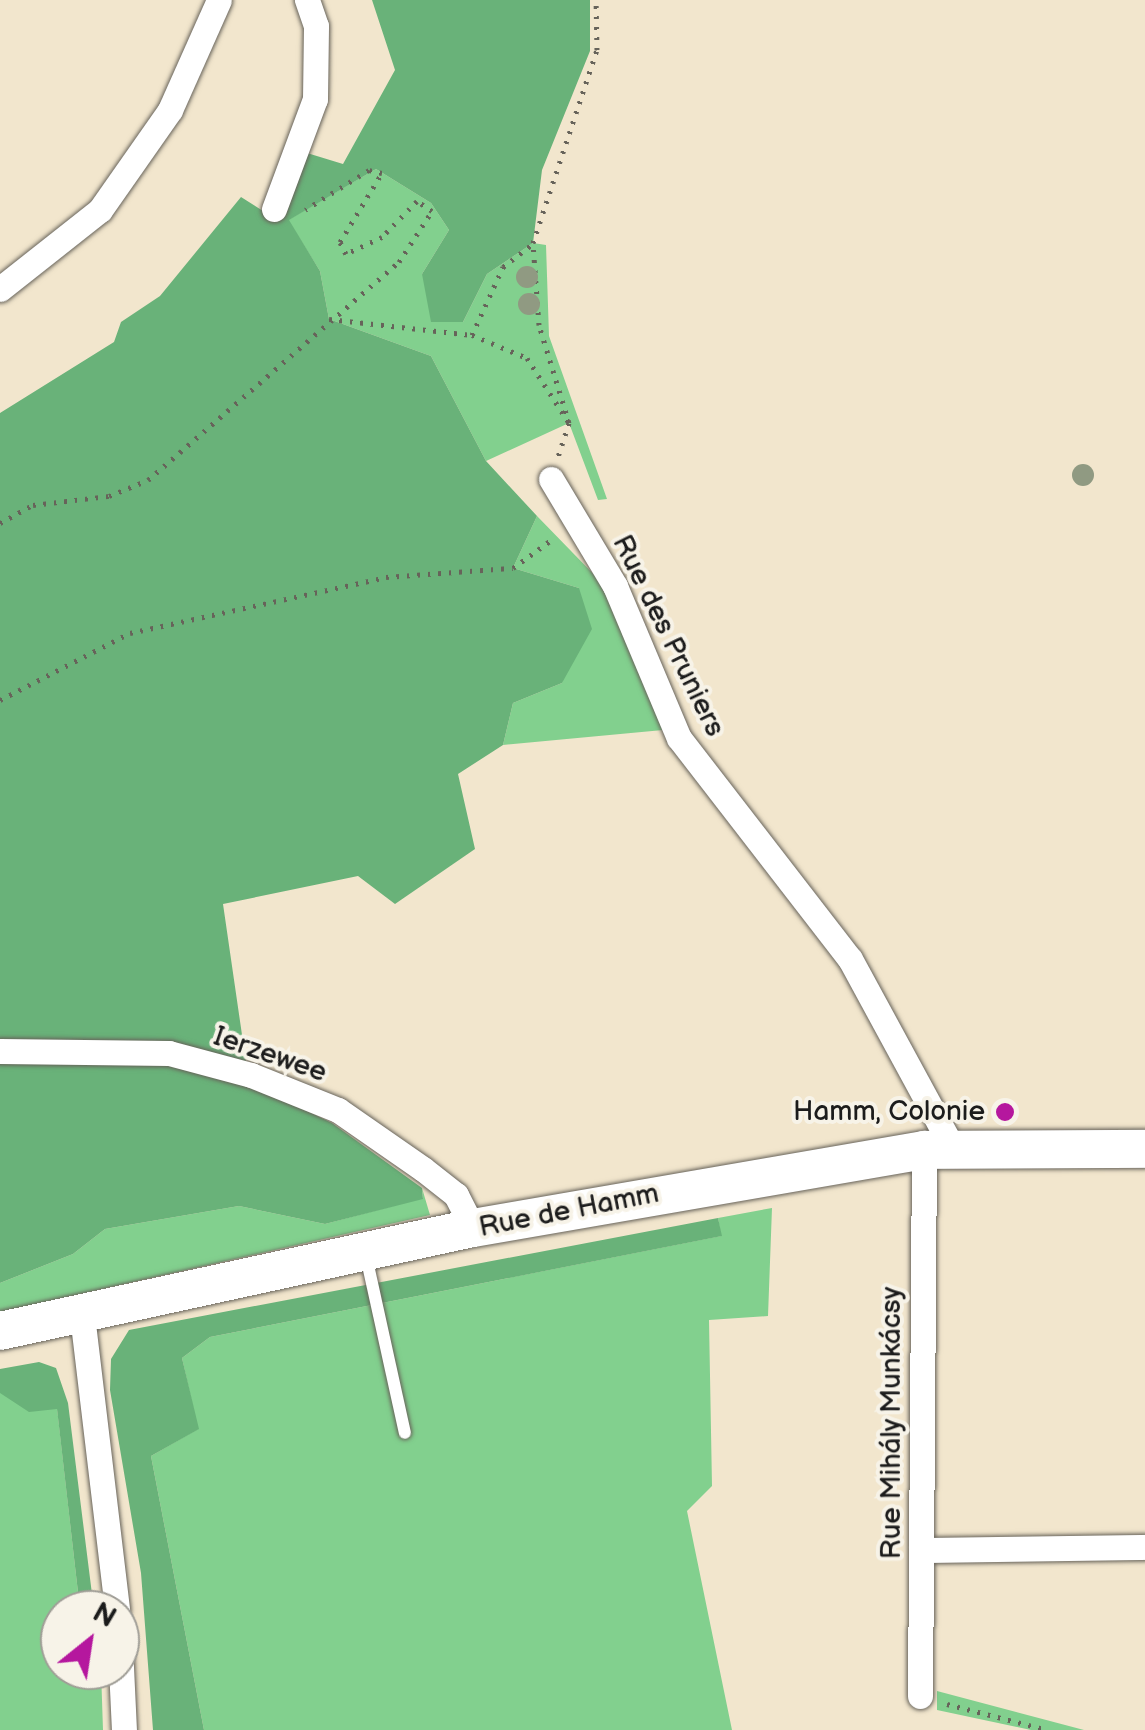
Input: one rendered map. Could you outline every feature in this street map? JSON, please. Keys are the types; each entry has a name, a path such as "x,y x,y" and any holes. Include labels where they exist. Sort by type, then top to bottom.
{"main road":[{"name":"Rue de Hamm","path":"0,1331 474,1228 938,1148 1145,1149"}],"street":[{"path":"0,290 100,210 170,110 219,0"},
{"path":"274,209 315,99 316,26 307,0"},
{"name":"Rue des Pruniers","path":"551,478 616,586 680,738 850,959 938,1148"},
{"name":"Ierzewee","path":"0,1051 169,1053 251,1075 338,1110 456,1195 474,1228"},
{"name":"Rue Mihály Munkácsy","path":"920,1696 921,1550 938,1148"},
{"path":"82,1315 115,1590"},
{"path":"921,1550 1145,1547"},
{"path":"122,1690 124,1730"}],"lane":[{"path":"365,1253 404,1433"}],"path":[{"path":"551,478 569,423 539,325 533,243 598,50 596,0"},
{"path":"0,523 32,505 109,496 148,480 329,319 400,262 431,203 417,202 382,237 346,254 340,242 382,180 376,169 288,220 274,218 274,209"},
{"path":"472,335 502,267 533,243"},
{"path":"329,319 472,335 527,358 569,423"},
{"path":"0,700 130,632 386,578 513,568 577,521"},
{"path":"920,1696 1048,1730"}],"green space":[{"path":"372,0 590,0 590,51 542,170 533,243 487,274 463,322 431,322 422,274 449,230 431,203 376,169 289,220 320,271 329,319 431,356 486,461 537,516 513,568 579,588 592,629 562,683 513,703 503,745 458,774 475,849 395,904 358,876 223,904 249,1083 332,1123 422,1188 423,1199 325,1224 239,1206 105,1229 73,1254 0,1283 0,413 114,342 121,322 160,296 241,197 274,218 307,153 343,164 395,70"},
{"path":"376,169 431,203 449,230 422,274 463,322 487,274 533,243 546,245 549,336 607,499 598,500 569,423 486,461 431,356 329,319 320,271 288,220"},
{"path":"537,516 606,587 663,730 503,745 513,703 562,683 579,588 513,568"},
{"path":"422,1188 430,1215 0,1312 0,1283 73,1254 105,1229 239,1206 325,1224 423,1198"},
{"path":"772,1208 768,1316 709,1320 712,1486 687,1511 732,1730 204,1730 151,1456 198,1429 182,1358 210,1337 721,1236 718,1218"},
{"path":"718,1218 722,1236 210,1337 182,1358 199,1429 151,1456 204,1730 153,1730 141,1573 110,1390 111,1359 129,1330"},
{"path":"39,1362 56,1368 68,1403 91,1590 78,1590 57,1409 29,1412 0,1393 0,1369"},
{"path":"9,1391 57,1408 78,1590 40,1590 40,1690 102,1690 103,1730 0,1730 0,1393"},
{"path":"937,1691 1084,1730 1031,1730 937,1710"}],"place":[{"name":"Hamm, Colonie","path":"1005,1112"}]}
